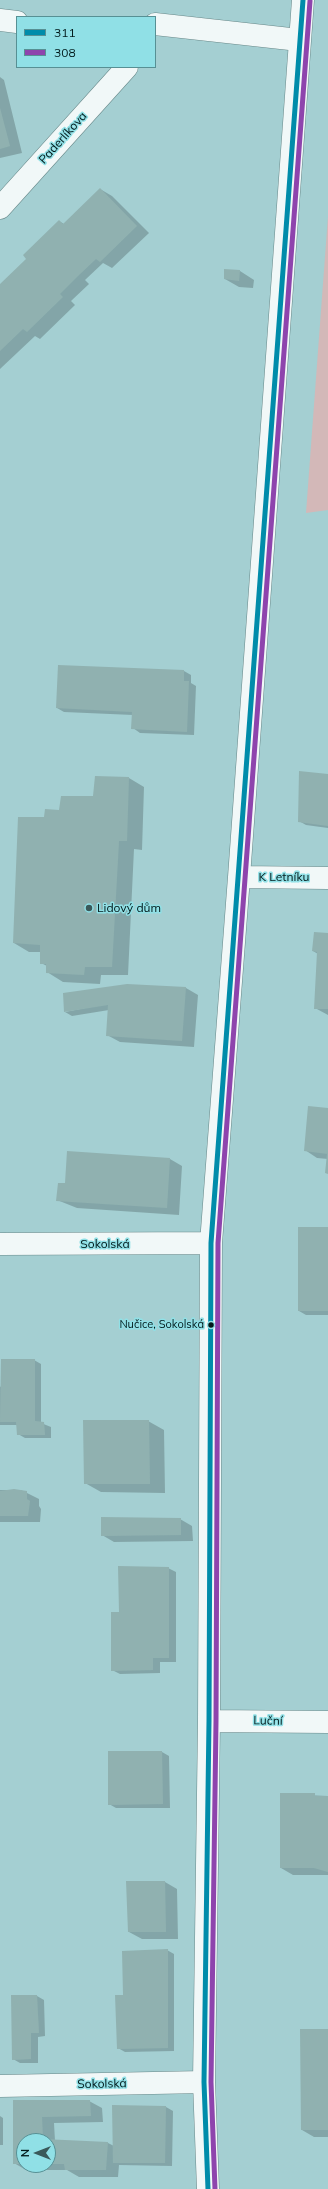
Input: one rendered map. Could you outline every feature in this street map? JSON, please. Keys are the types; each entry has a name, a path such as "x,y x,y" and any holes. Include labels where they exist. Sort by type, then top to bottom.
{"street":[{"path":"208,2189 204,2082 209,1720 211,1243 303,0"},
{"path":"0,20 16,22"},
{"path":"158,28 299,40"},
{"name":"Paderlíkova","path":"0,208 126,68"},
{"name":"K Letníku","path":"239,877 328,878"},
{"name":"Sokolská","path":"0,1244 211,1243"},
{"name":"Luční","path":"209,1720 328,1722"},
{"name":"Sokolská","path":"0,2086 204,2082"}],"shaded area":[{"path":"328,216 328,510 306,513"}],"building":[{"path":"0,108 10,146 0,149"},
{"path":"100,188 137,226 100,262 96,259 78,276 60,294 63,297 27,332 23,329 0,351 0,284 26,259 23,255 59,220 63,224"},
{"path":"224,269 240,270 239,281 224,279"},
{"path":"58,665 184,670 184,681 189,681 187,732 131,729 132,712 56,708"},
{"path":"299,771 328,774 328,826 298,822"},
{"path":"95,776 129,777 127,841 119,841 112,967 85,967 84,975 46,973 46,964 40,964 40,945 13,943 18,817 44,817 45,809 59,810 61,796 93,796"},
{"path":"314,932 328,933 328,1009 314,1009 317,952 312,951"},
{"path":"127,984 186,987 182,1041 106,1036 108,1005 64,1012 63,993"},
{"path":"308,1106 328,1108 328,1154 304,1151"},
{"path":"67,1151 170,1158 167,1208 56,1201 58,1183 65,1183"},
{"path":"328,1154 328,1174 325,1173"},
{"path":"298,1227 328,1227 328,1311 298,1311"},
{"path":"1,1359 35,1359 35,1421 44,1422 45,1435 17,1435 16,1422 0,1422"},
{"path":"83,1420 149,1420 150,1484 84,1484"},
{"path":"14,1489 27,1491 27,1499 30,1501 28,1516 0,1516 0,1491"},
{"path":"101,1517 181,1518 181,1535 101,1536"},
{"path":"118,1566 169,1567 169,1658 153,1658 153,1670 111,1671 111,1612 119,1612"},
{"path":"108,1751 162,1751 163,1804 108,1805"},
{"path":"280,1793 315,1793 315,1796 328,1796 328,1872 314,1868 280,1868"},
{"path":"126,1881 165,1881 166,1932 128,1932"},
{"path":"168,1949 168,2048 117,2049 115,1995 123,1995 122,1951"},
{"path":"11,1995 37,1995 39,2033 31,2033 31,2059 12,2060"},
{"path":"300,2029 328,2029 328,2130 301,2130"},
{"path":"13,2100 90,2100 91,2116 42,2117 43,2133 16,2133 16,2164 13,2164"},
{"path":"112,2105 166,2106 165,2163 113,2163"},
{"path":"56,2140 108,2142 106,2170 65,2170 64,2164 56,2164"}],"transit line":[{"name":"311","path":"208,2189 204,2082 209,1721 211,1243 303,0"},
{"name":"308","path":"215,2189 211,2082 216,1721 218,1243 310,1"}],"place":[{"name":"Lidový dům","path":"89,908"},
{"name":"Nučice, Sokolská","path":"211,1325"}]}
